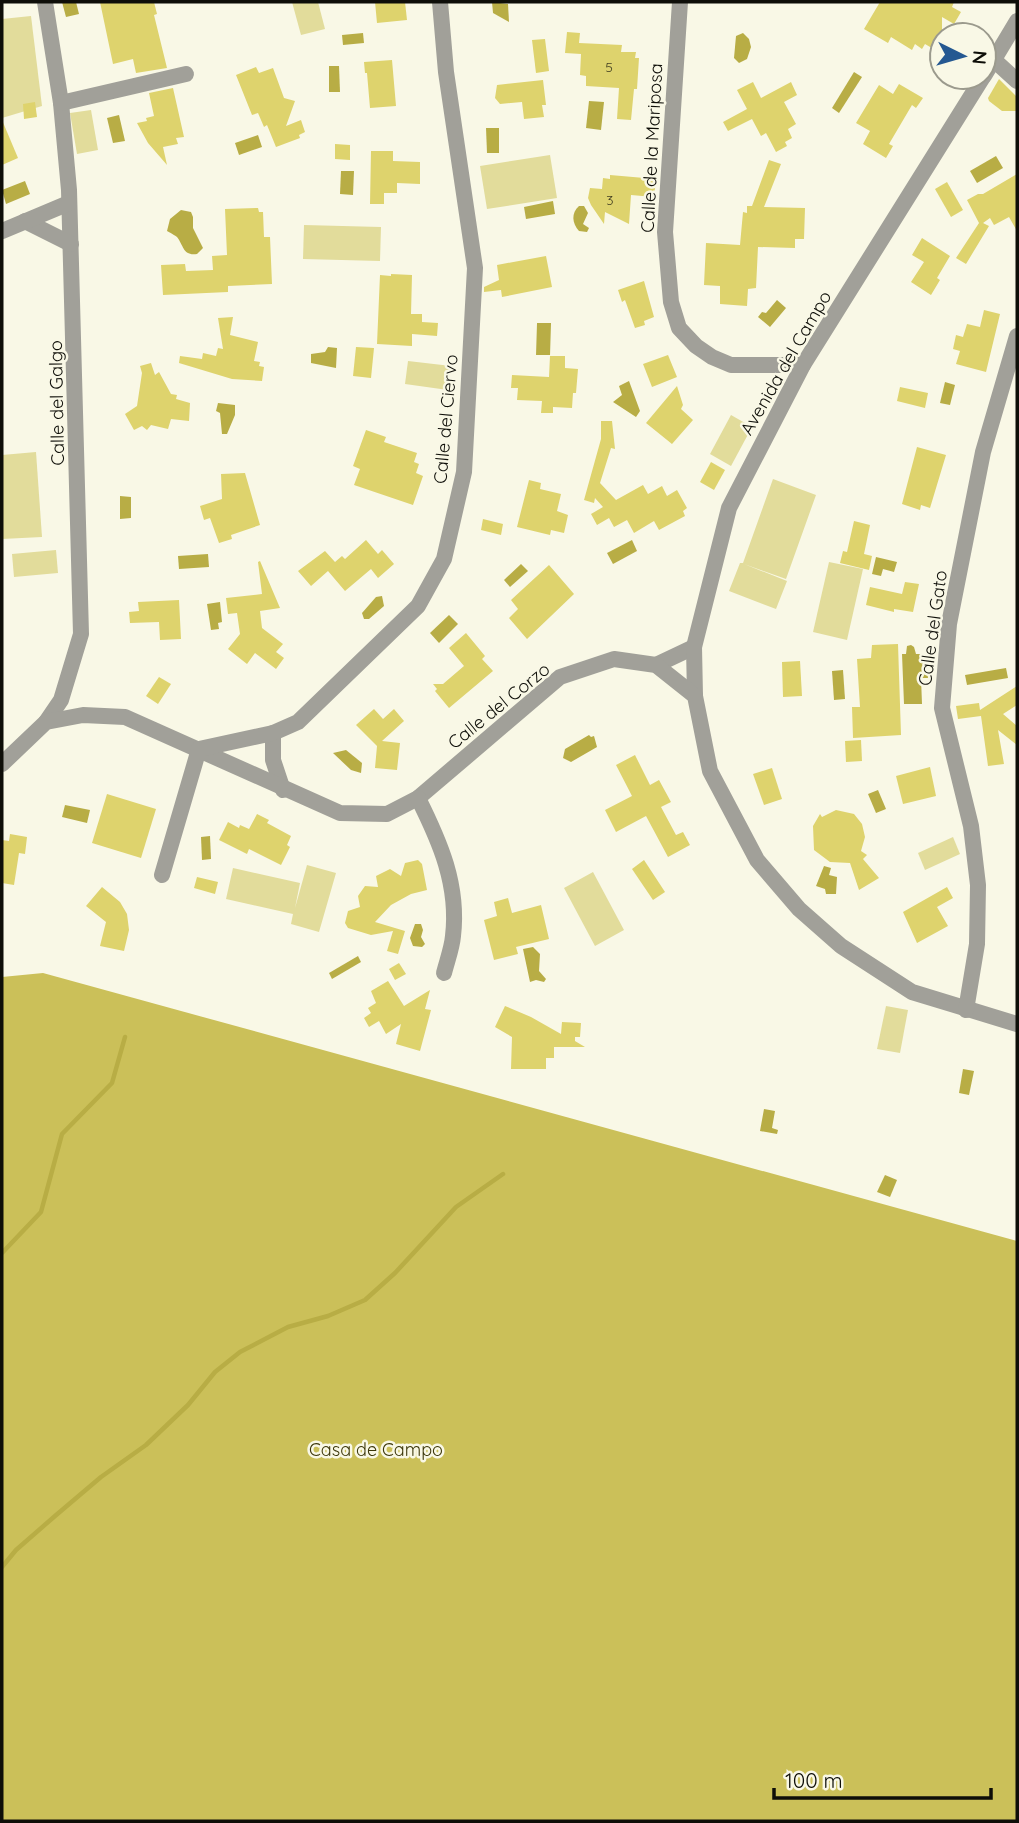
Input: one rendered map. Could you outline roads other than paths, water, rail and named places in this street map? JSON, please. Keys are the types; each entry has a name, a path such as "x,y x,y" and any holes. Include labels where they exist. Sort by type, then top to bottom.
{"street":[{"name":"Calle del Galgo","path":"45,2 61,103 69,203 81,634 61,700 46,722"},
{"name":"Calle del Ciervo","path":"199,748 273,733 298,722 418,606 444,559 464,472 475,268 446,72 440,2"},
{"name":"Calle de la Mariposa","path":"680,2 665,232 671,302 679,328 712,358 731,365 803,365"},
{"name":"Avenida del Campo","path":"998,53 1017,21"},
{"path":"998,64 1017,82"},
{"path":"61,103 186,74"},
{"name":"Avenida del Campo","path":"695,696 694,647 729,508 803,365 975,91"},
{"path":"2,231 69,203"},
{"path":"25,221 71,244"},
{"name":"Calle del Gato","path":"966,1010 977,944 978,885 971,826 942,708 949,624 983,452 1017,336"},
{"path":"694,647 656,665 695,696 710,771 757,860 799,909 841,946 912,992 1017,1024"},
{"name":"Calle del Corzo","path":"46,722 83,715 125,717 199,748 283,790 340,813 387,814 418,798 560,677 614,659 656,665"},
{"path":"61,700 83,715"},
{"path":"2,764 46,722"},
{"path":"273,733 273,760 283,790"},
{"path":"162,875 199,748"},
{"path":"418,798 440,841 453,887 453,936 444,973"}],"waterway":[{"path":"2,1253 41,1212 62,1134 112,1083 125,1037"},
{"path":"2,1567 16,1550 101,1477 146,1445 188,1405 215,1372 240,1352 288,1327 328,1316 365,1300 395,1273 456,1207 503,1174"}],"park label":[{"name":"Casa de Campo","path":"376,1450"}]}
